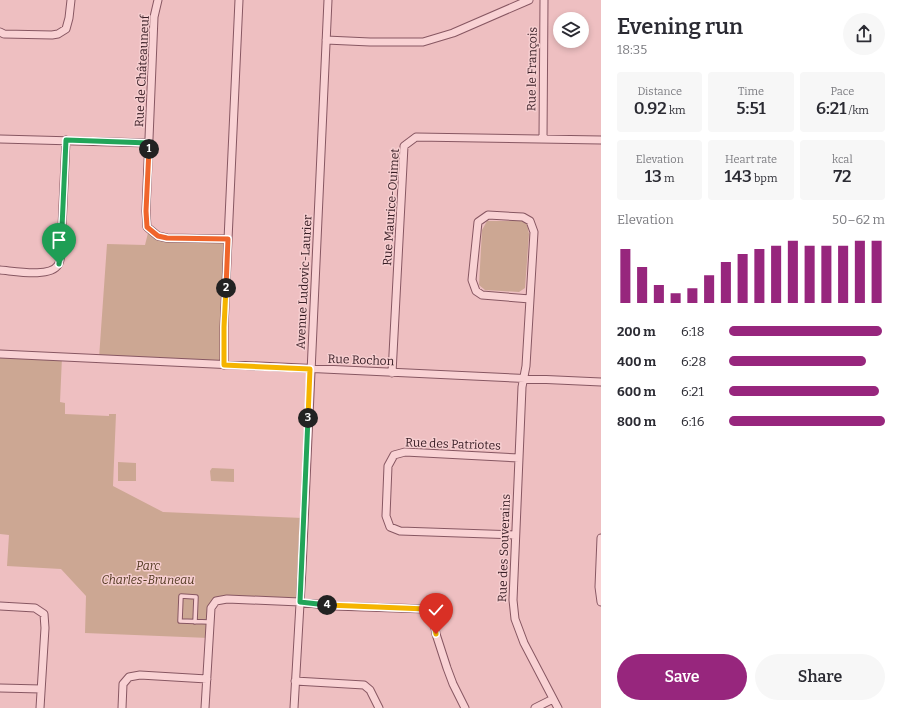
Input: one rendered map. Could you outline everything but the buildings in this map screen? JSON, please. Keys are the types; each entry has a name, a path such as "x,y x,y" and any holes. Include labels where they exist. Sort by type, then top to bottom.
{"street":[{"path":"0,32 4,34 58,34 66,29 70,18 71,0"},
{"name":"Rue de Châteauneuf","path":"158,0 154,17 146,211 147,227 158,236 167,238 228,239"},
{"path":"224,365 224,327 239,0"},
{"name":"Avenue Ludovic-Laurier","path":"294,708 328,0"},
{"path":"326,40 423,42 453,33 529,0"},
{"name":"Rue le François","path":"543,138 544,0"},
{"name":"Rue Maurice-Ouimet","path":"392,373 404,146 416,137 601,140"},
{"path":"0,139 149,143"},
{"path":"0,270 46,272 53,270 59,264 66,140"},
{"name":"Rue des Souverains","path":"530,299 482,296 476,291 472,280 478,222 488,215 523,217 530,221 534,232 530,299 525,378 522,387 513,600 515,619 524,643 558,708"},
{"name":"Rue Rochon","path":"0,354 601,382"},
{"name":"Rue des Patriotes","path":"515,535 400,531 390,527 386,516 388,466 394,455 405,452 519,458"},
{"path":"601,538 599,587 601,602"},
{"path":"206,708 209,622 211,608 216,601 227,599 300,602 333,606 426,609 433,616 436,634 443,657 453,684 465,708"},
{"path":"0,606 35,608 44,614 45,628 40,708"},
{"path":"122,708 123,684 129,677 140,675 207,679"},
{"path":"295,681 364,685 370,690 379,708"},
{"path":"0,688 41,689"},
{"path":"535,708 553,699"}],"lane":[{"path":"195,622 196,597 181,596 180,621 195,622 209,622"}],"green space":[{"path":"487,221 522,221 527,224 529,234 525,288 519,292 485,290 479,285 482,230"},
{"path":"149,229 158,235 227,239 223,365 99,358 107,244 145,245"},
{"name":"Parc Charles-Bruneau","path":"0,354 62,357 60,402 65,403 65,414 109,416 109,414 116,414 113,486 163,512 303,518 300,602 216,601 209,638 85,633 86,596 61,569 7,566 9,535 0,534"},
{"path":"118,462 136,463 136,481 118,481"},
{"path":"212,468 234,469 234,482 211,481 210,471"}],"route":[{"path":"59,264 66,140 149,143 146,211 147,227 158,236 167,238 228,239 224,327 224,365 310,369 300,602 333,606 426,609 433,616 436,634"}]}
